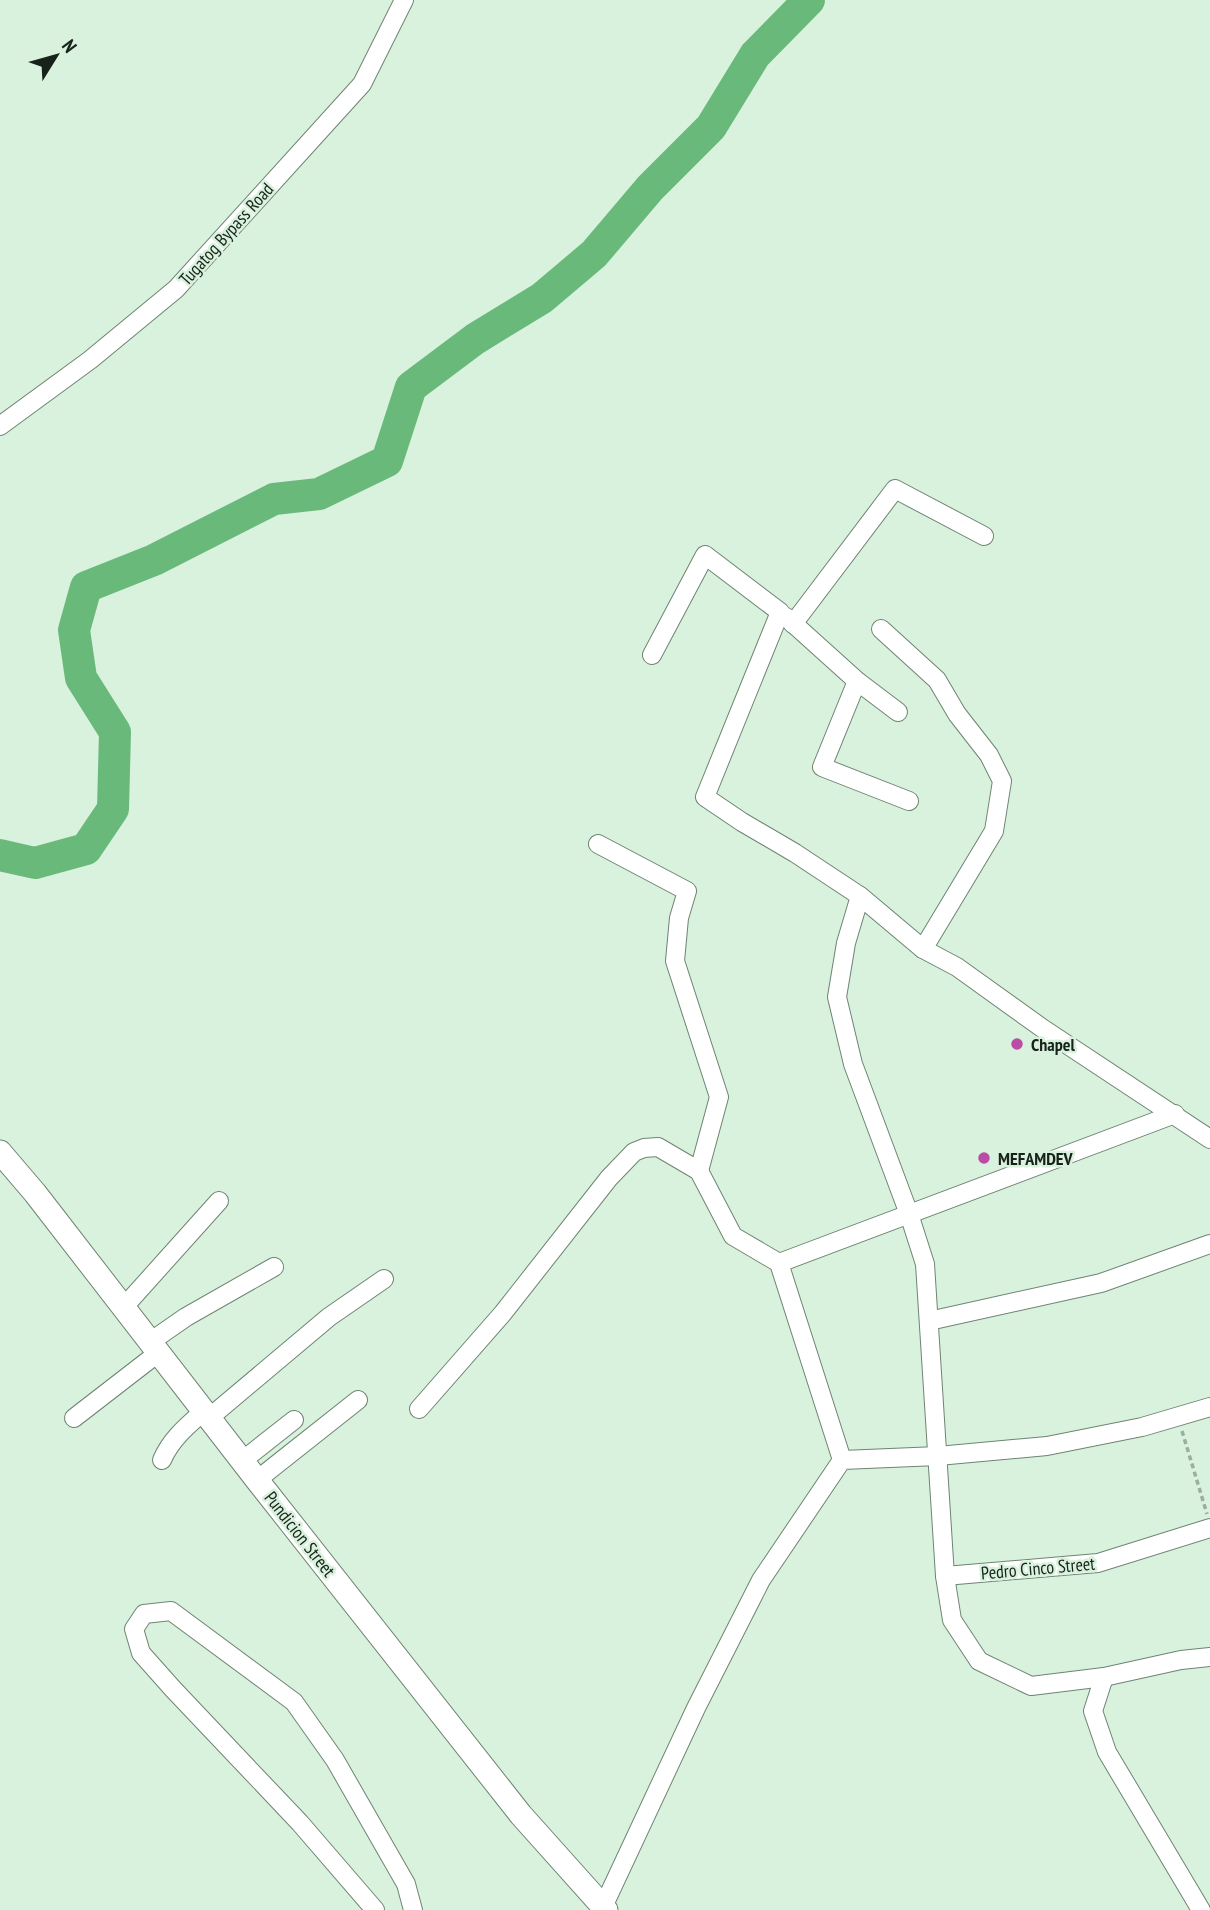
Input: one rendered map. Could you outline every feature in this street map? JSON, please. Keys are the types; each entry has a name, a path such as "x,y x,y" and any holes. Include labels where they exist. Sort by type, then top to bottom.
{"main road":[{"name":"Pundicion Street","path":"0,1152 35,1193 521,1815 605,1908"}],"street":[{"name":"Tugatog Bypass Road","path":"0,426 90,360 176,289 362,84 404,0"},
{"path":"984,536 895,489 787,618 705,797 860,896 923,949 957,967 1042,1028 1210,1139"},
{"path":"652,655 705,555 787,618 857,681 898,712"},
{"path":"881,629 937,680 957,714 989,755 1002,781 994,831 923,949"},
{"path":"857,681 822,767 909,801"},
{"path":"598,844 687,891 679,918 675,961 719,1097 699,1171"},
{"path":"860,896 846,943 837,997 853,1064 925,1264 945,1576 952,1620 979,1661 1031,1686 1104,1677 1181,1660 1210,1657"},
{"path":"779,1263 1174,1114"},
{"path":"419,1409 503,1313 608,1178 634,1152 658,1147 699,1171 733,1236 779,1263 842,1460"},
{"path":"123,1308 219,1201"},
{"path":"929,1321 1101,1283 1210,1244"},
{"path":"74,1418 186,1317 274,1267"},
{"path":"162,1460 181,1431 207,1414 329,1317 384,1279"},
{"path":"257,1480 358,1400"},
{"path":"842,1460 938,1456 1047,1446 1142,1427 1210,1407"},
{"path":"243,1461 294,1420"},
{"path":"605,1908 696,1708 761,1580 842,1460"},
{"name":"Pedro Cinco Street","path":"945,1576 1098,1563 1210,1528"},
{"path":"375,1910 300,1822 141,1653 134,1629 144,1614 171,1611 294,1702 335,1760 400,1873 413,1910"},
{"path":"1104,1677 1093,1711 1107,1752 1201,1910"}],"path":[{"path":"1177,1417 1210,1523"}],"waterway":[{"path":"0,855 35,863 86,849 113,809 115,732 81,678 74,630 86,587 154,560 274,499 319,494 387,461 411,387 475,339 542,298 594,254 650,188 711,127 755,55 809,0"}],"place":[{"name":"Chapel","path":"1017,1044"},
{"name":"MEFAMDEV","path":"984,1158"}]}
